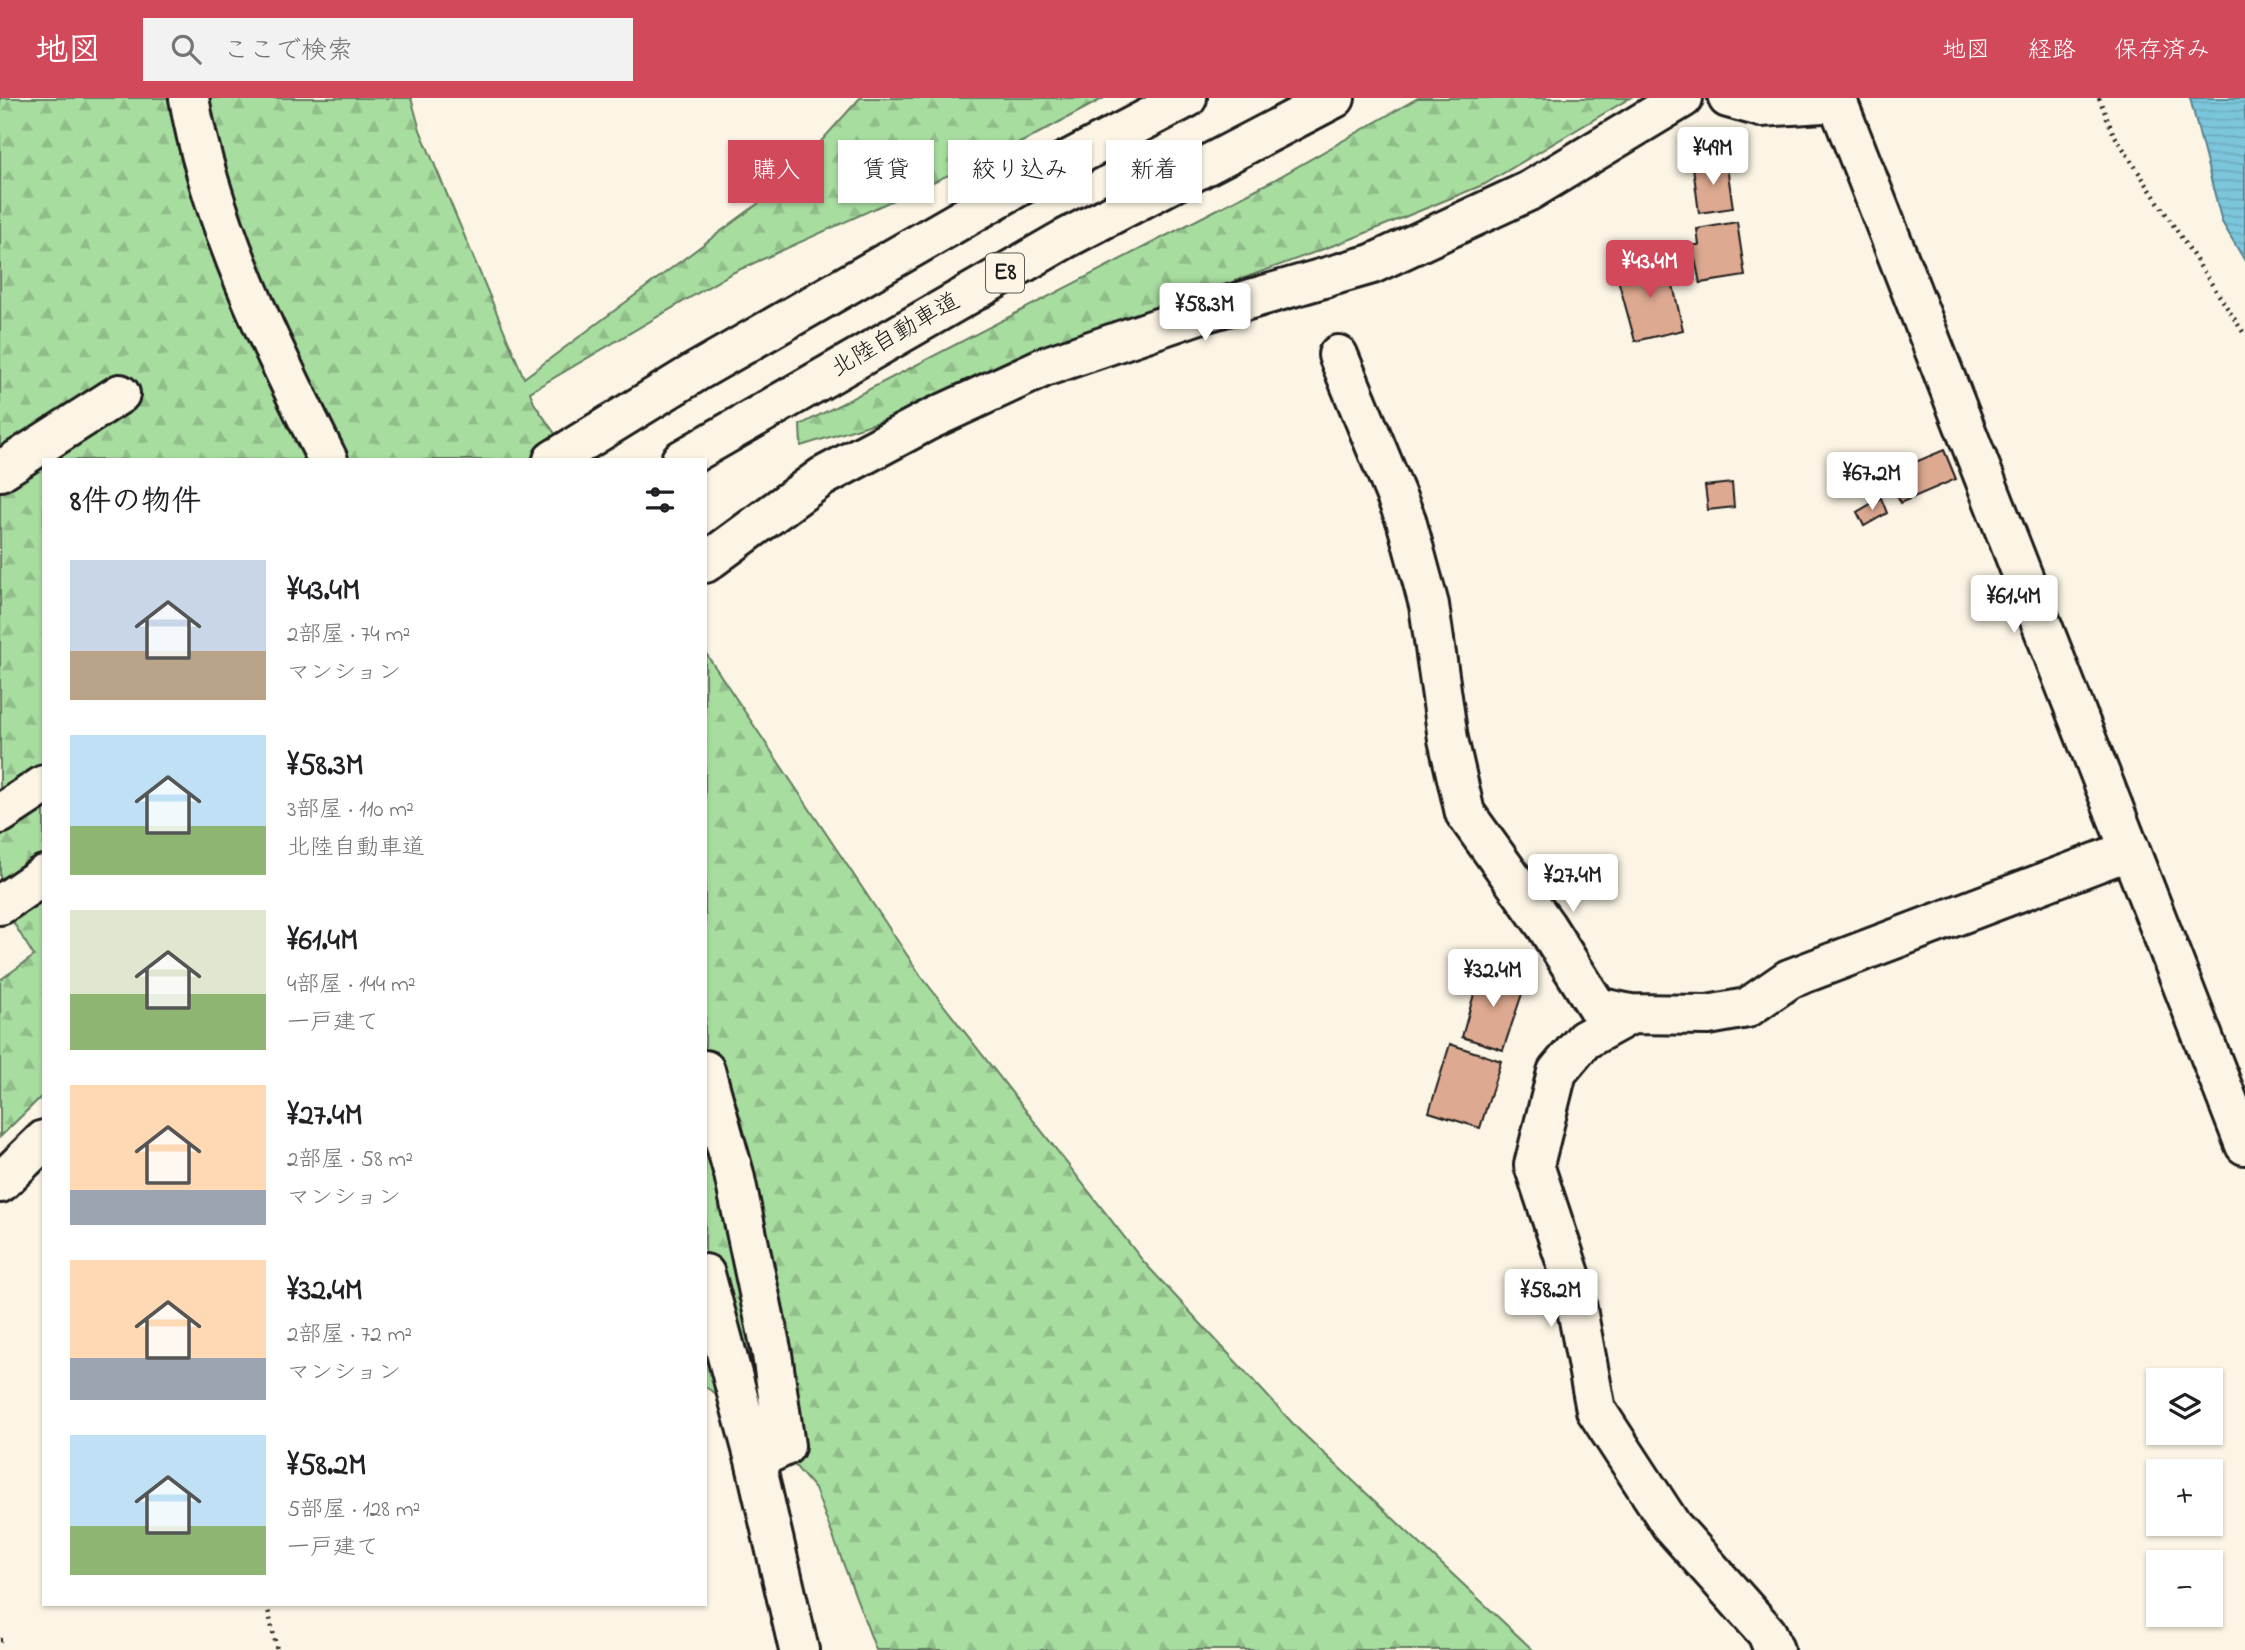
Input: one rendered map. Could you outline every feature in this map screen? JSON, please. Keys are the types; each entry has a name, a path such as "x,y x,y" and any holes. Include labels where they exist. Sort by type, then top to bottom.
{"main road":[{"path":"189,98 212,197 239,269 321,445"},
{"path":"555,458 696,372 1028,181 1187,98"},
{"name":"北陸自動車道","path":"684,458 1063,240 1335,98"},
{"path":"707,562 822,477 926,421 1057,363 1199,314 1372,264 1529,191 1683,98"},
{"path":"1728,98 1762,107 1837,100 2245,1146"},
{"path":"1338,355 1406,520 1429,605 1448,739 1465,813 1546,926 1597,1007 1631,1014 1708,1015 1746,1008 1789,979 2130,850"},
{"path":"0,471 120,394"},
{"path":"0,814 42,786"},
{"path":"0,905 42,876"},
{"path":"1631,1014 1584,1040 1557,1072 1534,1166 1571,1277 1596,1410 1671,1525 1767,1633 1774,1650"},
{"path":"707,1077 734,1174 772,1354 785,1446 755,1460"},
{"path":"0,1183 42,1142"},
{"path":"707,1281 755,1460 799,1650"}],"path":[{"path":"2099,98 2113,133 2245,335"},
{"path":"267,1606 277,1650"}],"green space":[{"path":"0,98 411,98 420,130 524,378 759,203 824,203 822,140 860,98 1104,98 1026,140 948,140 948,175 934,182 934,140 838,140 838,203 887,203 732,273 530,392 534,403 572,458 42,458 42,1096 0,1137 0,980 34,956 0,901"},
{"path":"1418,98 1630,98 1485,184 1351,239 1077,339 888,419 801,446 800,425 1272,181"},
{"path":"707,655 921,976 1143,1261 1297,1428 1533,1650 876,1650 815,1489 752,1415 707,1388"}],"water":[{"path":"2190,98 2245,98 2245,261 2222,222"}],"building":[{"path":"1726,160 1733,208 1699,213 1693,167"},
{"path":"1737,222 1745,276 1700,283 1692,245 1699,245 1697,229"},
{"path":"1667,258 1683,330 1635,341 1616,272"},
{"path":"1944,450 1956,479 1900,503 1889,473"},
{"path":"1732,483 1734,507 1708,510 1705,486"},
{"path":"1881,498 1887,513 1864,526 1857,512"},
{"path":"1481,969 1526,982 1503,1050 1462,1037"},
{"path":"1450,1044 1501,1061 1480,1128 1429,1112"}]}
